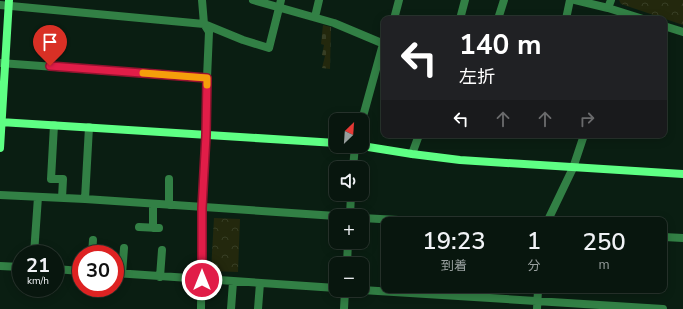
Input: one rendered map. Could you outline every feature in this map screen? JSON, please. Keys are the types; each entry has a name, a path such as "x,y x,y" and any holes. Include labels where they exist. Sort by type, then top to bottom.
{"street":[{"path":"201,309 202,208 209,32 204,24 202,0"},
{"path":"253,0 280,3 381,43"},
{"path":"315,17 319,0"},
{"path":"395,16 399,0"},
{"path":"461,16 465,0"},
{"path":"499,16 504,0"},
{"path":"567,16 570,0"},
{"path":"575,0 609,4 623,16"},
{"path":"0,148 3,63 9,3"},
{"path":"0,4 9,3 204,24 243,40 269,48 280,3"},
{"path":"667,27 683,32"},
{"path":"364,113 381,54"},
{"path":"3,63 207,78"},
{"path":"1,122 329,143"},
{"path":"54,125 51,179 63,179 62,198"},
{"path":"86,199 89,127"},
{"path":"412,154 419,138"},
{"path":"549,217 573,168 583,138"},
{"path":"369,147 460,160 683,174"},
{"path":"169,179 169,205"},
{"path":"0,195 86,199 329,216"},
{"path":"35,245 38,197"},
{"path":"139,227 156,228 153,204"},
{"path":"369,218 381,219"},
{"path":"667,237 683,238"},
{"path":"93,245 94,240"},
{"path":"160,277 162,250"},
{"path":"0,266 12,267"},
{"path":"124,274 329,288"},
{"path":"231,309 233,282"},
{"path":"258,309 260,283"},
{"path":"369,291 381,292"},
{"path":"397,293 537,305 663,309"},
{"path":"537,305 538,293"},
{"path":"344,309 345,297"}],"green space":[{"path":"619,0 683,0 683,25 667,20 667,16 656,16 621,4"},
{"path":"323,25 331,27 330,69 322,68 325,56 322,55 324,45 321,44"},
{"path":"214,218 240,219 238,272 211,271"}],"slow traffic":[{"path":"143,73 207,78 207,85"}],"route":[{"path":"50,66 207,78 202,208 202,280"}]}
